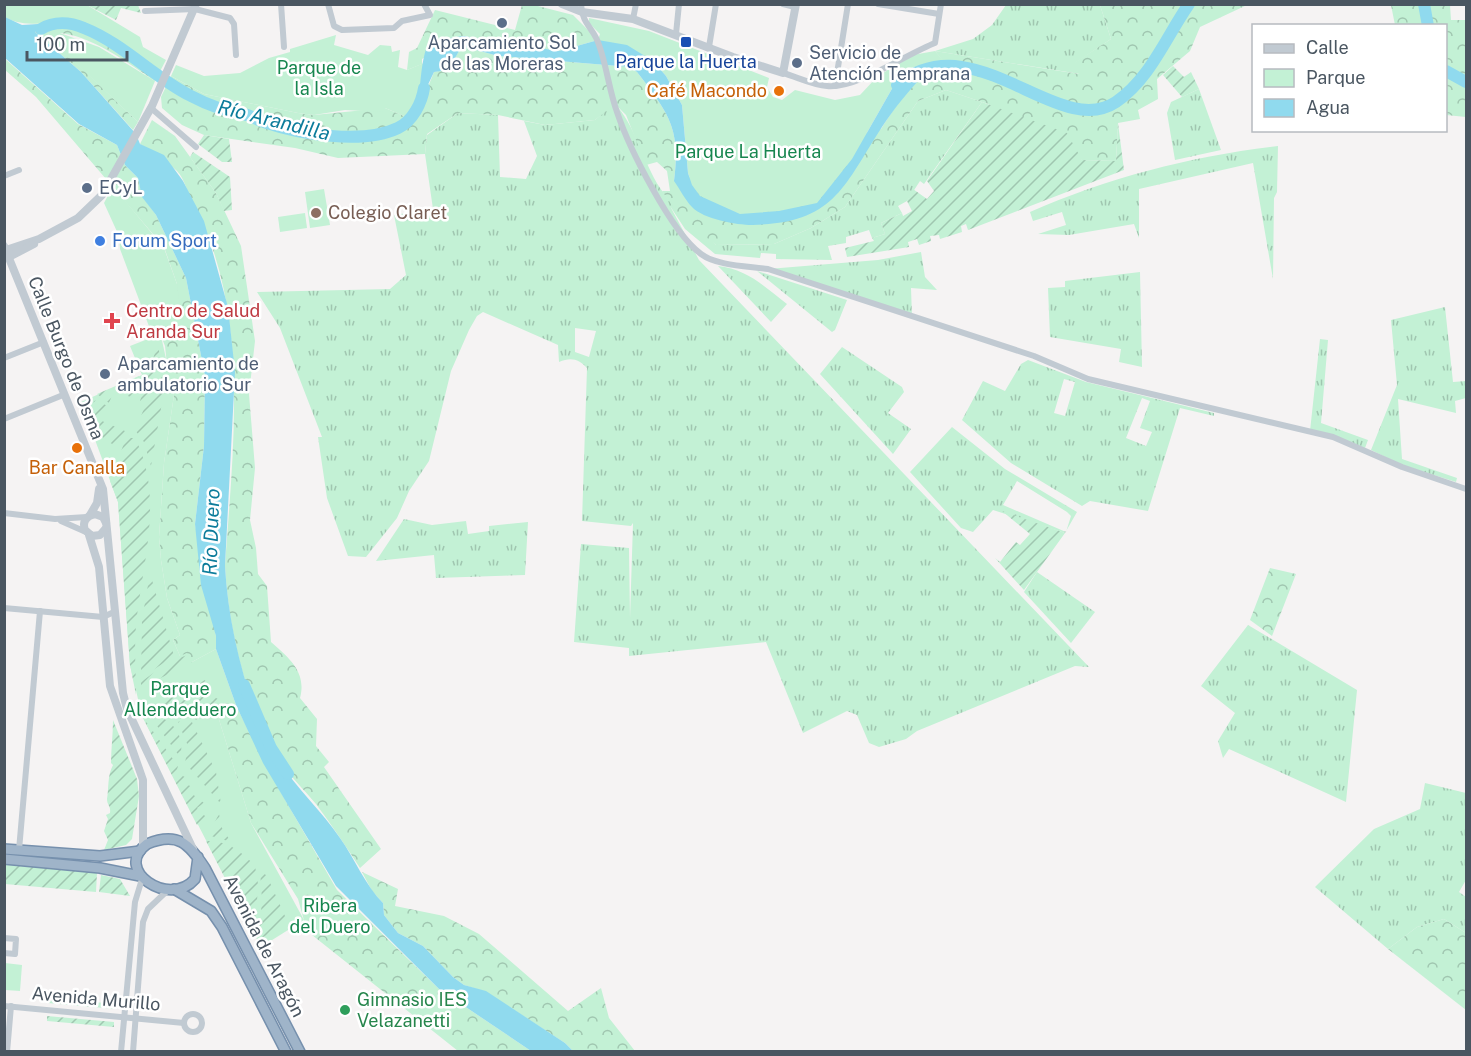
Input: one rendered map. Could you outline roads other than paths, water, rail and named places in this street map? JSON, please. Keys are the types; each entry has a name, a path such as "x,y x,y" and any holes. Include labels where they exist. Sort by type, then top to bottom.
{"highway":[{"path":"4,849 100,856 138,850 164,839 178,840 195,853 195,879 187,886 171,890 141,878 100,868 4,859"},
{"path":"138,850 138,867 141,878"},
{"name":"Avenida de Aragón","path":"195,853 300,1052"},
{"name":"Avenida de Aragón","path":"171,890 211,911 222,927 286,1052"}],"street":[{"path":"281,4 284,47"},
{"path":"328,4 334,26 342,30 394,28 402,21 430,15 424,4"},
{"path":"562,4 633,19 763,68 819,84 835,86 858,81 909,53 935,43 940,10"},
{"path":"633,19 636,4"},
{"path":"676,34 679,4"},
{"path":"709,47 716,4"},
{"path":"783,4 796,6 783,73"},
{"path":"835,86 848,4"},
{"path":"878,4 940,10"},
{"path":"900,4 940,10"},
{"path":"6,251 39,239 82,215 110,183 151,108 196,7"},
{"path":"145,11 196,7 226,16 233,20 236,55"},
{"path":"581,8 582,19 598,40 618,116 643,169 687,240 707,257 768,269 1034,356 1088,379 1333,437 1402,467 1467,489"},
{"path":"151,108 196,147"},
{"path":"4,176 19,170"},
{"name":"Calle Burgo de Osma","path":"6,251 99,481 106,525 118,661 127,709 195,853"},
{"path":"4,358 44,342"},
{"path":"4,419 63,395"},
{"path":"99,481 98,498 84,523 99,567 110,686 143,780 142,825 138,850"},
{"path":"4,513 55,519 99,515 106,525 100,535 87,533 55,519"},
{"path":"4,608 103,617 114,612"},
{"path":"19,850 40,611"},
{"path":"138,850 142,825"},
{"path":"121,1052 135,901 141,878"},
{"path":"133,1052 145,915 155,900 171,890"},
{"path":"4,938 16,939 15,954 4,953"},
{"path":"7,1052 8,1006"},
{"name":"Avenida Murillo","path":"8,1006 184,1023"}],"water":[{"name":"Río Duero","path":"5,17 22,25 54,23 35,32 81,72 136,134 140,144 164,155 183,181 204,221 228,307 235,372 225,566 227,588 239,659 253,705 271,747 295,783 340,838 383,903 384,915 398,933 423,946 464,985 486,991 565,1043 573,1051 531,1051 439,989 336,886 263,763 236,705 216,649 216,636 201,585 195,524 204,446 205,376 186,278 156,215 142,197 138,178 125,165 117,145 79,124 5,58"},
{"path":"463,36 559,51 598,40 627,45 653,61 666,76 682,105 688,173 692,185 700,196 740,214 779,211 817,203 852,159 893,87 909,76 923,71 925,73 892,113 846,184 834,198 819,209 802,217 780,223 746,225 704,215 687,201 674,181 676,147 670,122 648,86 630,67 498,56 462,46 448,70 434,72 417,108 427,46 444,39"}],"waterway":[{"name":"Río Arandilla","path":"897,85 926,69 956,66 985,73 1068,107 1093,110 1116,102 1139,82 1189,4"},
{"name":"Río Arandilla","path":"1424,4 1428,24"},
{"name":"Río Arandilla","path":"41,29 62,23 84,28 112,43 164,80 197,99 261,121 313,134 367,136 398,128 416,111 424,88"},
{"name":"Río Arandilla","path":"1447,72 1466,82"},
{"name":"Río Duero","path":"244,685 271,748 288,774"}],"place":[{"name":"Aparcamiento Sol de las Moreras","path":"502,23"},
{"name":"Parque la Huerta","path":"686,42"},
{"name":"Servicio de Atención Temprana","path":"797,63"},
{"name":"Café Macondo","path":"779,91"},
{"name":"ECyL","path":"87,188"},
{"name":"Colegio Claret","path":"316,213"},
{"name":"Forum Sport","path":"100,241"},
{"name":"Centro de Salud Aranda Sur","path":"112,321"},
{"name":"Aparcamiento de ambulatorio Sur","path":"105,374"},
{"name":"Bar Canalla","path":"77,448"},
{"name":"Gimnasio IES Velazanetti","path":"345,1010"}],"park label":[{"name":"Parque de la Isla","path":"319,78"},
{"name":"Parque La Huerta","path":"748,152"},
{"name":"Parque Allendeduero","path":"180,699"},
{"name":"Ribera del Duero","path":"330,916"}]}
